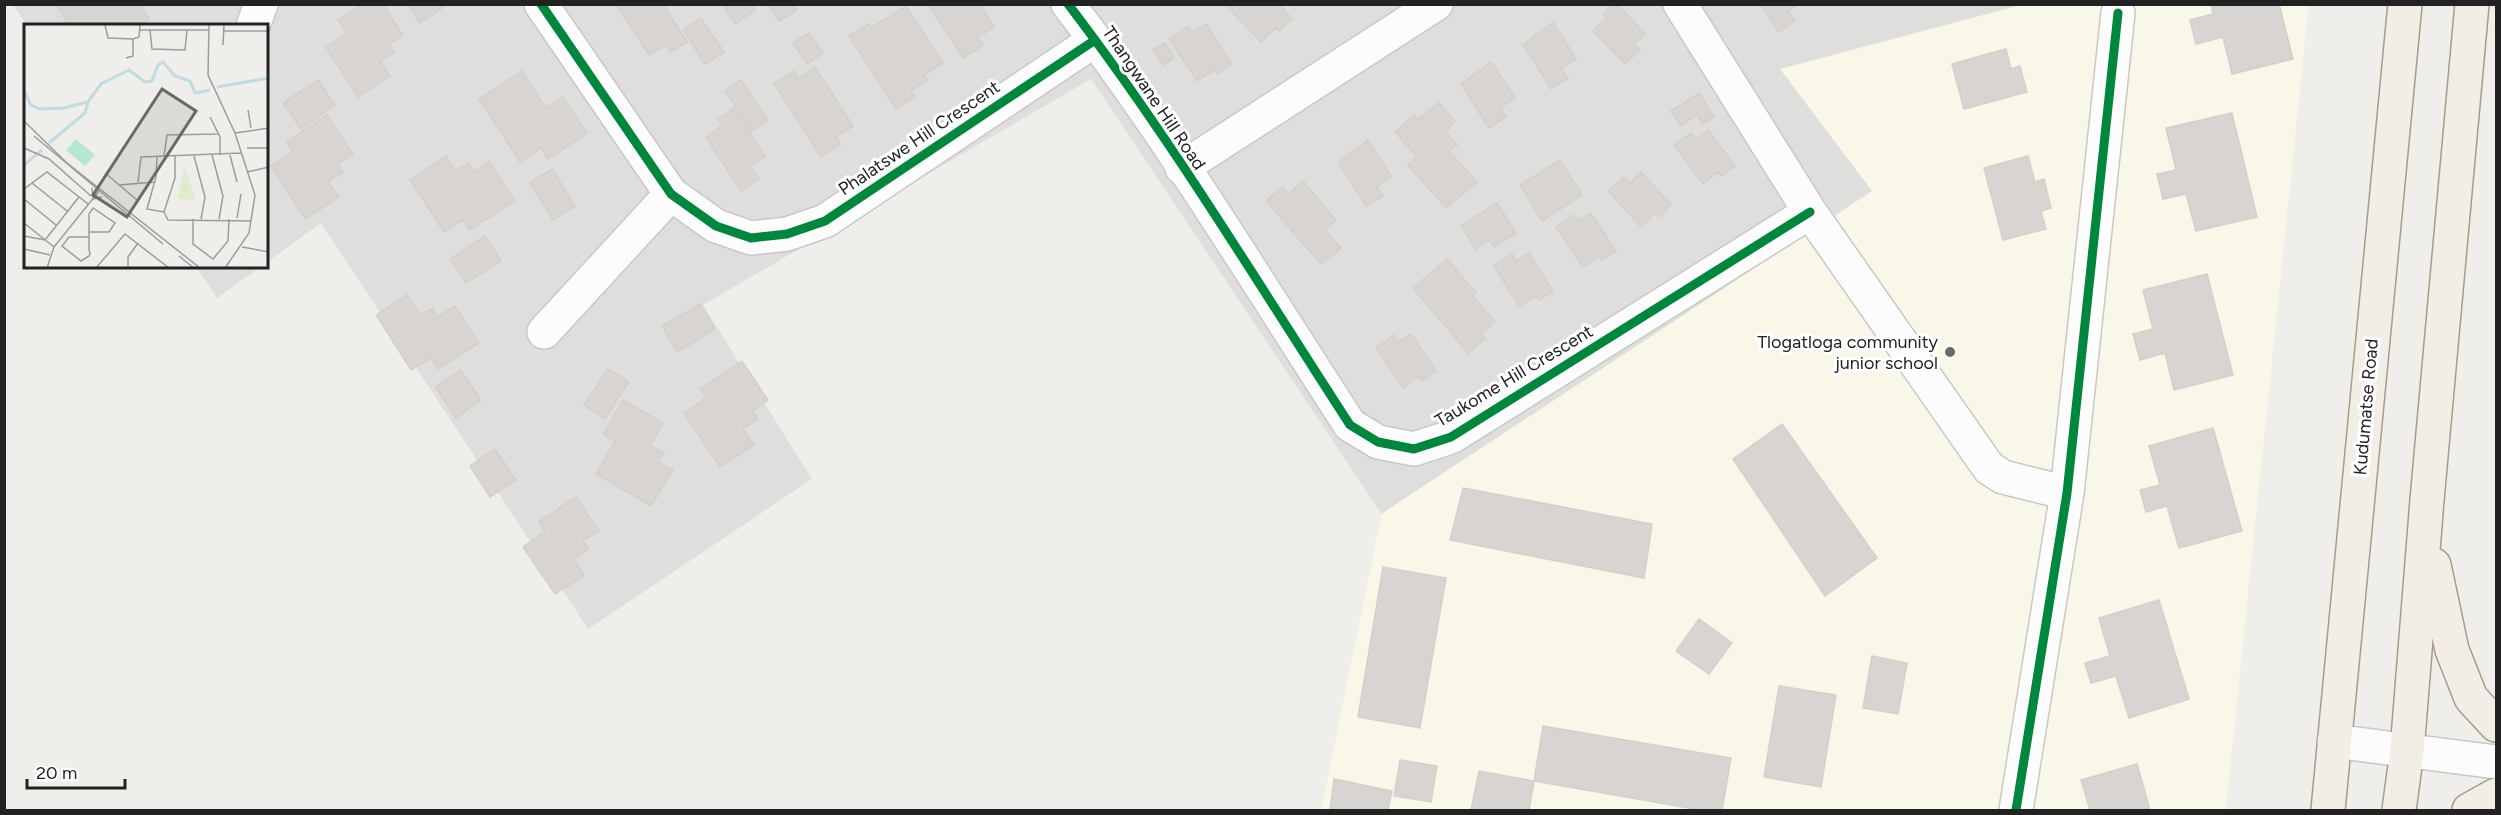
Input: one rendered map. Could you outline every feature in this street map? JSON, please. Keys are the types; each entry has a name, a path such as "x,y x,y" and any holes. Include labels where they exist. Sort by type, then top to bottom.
{"main road":[{"name":"Kudumatse Road","path":"2328,810 2405,4"},
{"path":"2399,810 2407,751 2427,500 2472,4"},
{"path":"2427,500 2436,585 2452,650 2471,698 2496,725"},
{"path":"2469,810 2496,795"}],"street":[{"path":"254,24 261,4"},
{"path":"541,4 671,194 544,332"},
{"name":"Thangwane Hill Road","path":"1068,4 1212,212"},
{"path":"1182,168 1436,4"},
{"path":"1680,4 1810,212 1989,468 2004,477 2067,493"},
{"path":"2016,810 2067,493 2118,13"},
{"name":"Phalatswe Hill Crescent","path":"671,194 717,226 751,238 787,234 825,221 1095,40"},
{"name":"Taukome Hill Crescent","path":"1212,212 1350,425 1378,442 1414,449 1451,437 1810,212"},
{"path":"2334,741 2496,762"}],"shaded area":[{"path":"13,5 2309,5 2226,810 1321,810 1381,513 1091,79 703,305 812,479 588,629 321,223 268,261 268,24 26,24"},
{"name":"Tlogatloga community junior school","path":"2021,5 2309,5 2226,810 1321,810 1381,514 1872,191 1780,69"},
{"path":"197,268 259,268 217,298"}],"building":[{"path":"56,4 139,4 149,19 142,24 68,24"},
{"path":"362,4 383,4 403,35 389,44 394,52 380,61 390,76 358,97 326,47 347,33 338,20"},
{"path":"408,4 448,4 420,23"},
{"path":"616,4 663,4 687,42 671,52 666,45 649,55"},
{"path":"722,4 751,4 755,10 735,24"},
{"path":"768,4 793,4 797,10 779,21"},
{"path":"928,4 980,4 994,27 978,37 983,45 963,58"},
{"path":"1279,4 1292,19 1279,31 1276,28 1261,42 1226,5"},
{"path":"1613,4 1617,4 1645,34 1634,45 1640,50 1625,64 1593,31 1606,18 1604,14"},
{"path":"1761,4 1799,4 1788,11 1795,21 1778,32"},
{"path":"2211,4 2279,4 2293,59 2232,74 2223,37 2196,44 2190,20 2213,14"},
{"path":"906,6 943,63 924,75 927,80 911,90 915,97 896,109 849,36 868,24 871,28"},
{"path":"701,18 724,52 705,64 683,30"},
{"path":"1553,22 1576,59 1561,69 1568,78 1551,89 1523,45"},
{"path":"1206,24 1232,64 1217,74 1214,70 1197,81 1169,39 1188,26 1192,33"},
{"path":"809,33 823,53 807,64 793,43"},
{"path":"1165,43 1174,58 1163,65 1153,50"},
{"path":"2006,49 2011,69 2020,66 2027,92 1964,109 1952,64"},
{"path":"1491,62 1515,98 1500,108 1506,117 1489,128 1461,84"},
{"path":"815,67 853,126 836,137 841,144 821,157 774,84 794,71 799,78"},
{"path":"522,71 546,108 563,97 587,133 548,159 541,148 520,162 479,99"},
{"path":"318,80 335,105 301,129 283,103"},
{"path":"741,80 768,120 752,131 725,91"},
{"path":"1699,93 1714,117 1703,124 1697,115 1681,126 1671,111"},
{"path":"1439,103 1455,122 1445,131 1457,145 1449,151 1477,182 1446,208 1408,165 1417,157 1395,132 1414,115 1418,119"},
{"path":"734,108 765,156 750,166 759,179 741,191 706,137 722,126 718,119"},
{"path":"2232,113 2257,217 2196,231 2186,194 2163,199 2157,174 2176,170 2166,128"},
{"path":"327,115 353,154 338,164 343,172 328,182 339,197 305,219 271,166 293,152 287,142"},
{"path":"1708,130 1735,166 1721,176 1718,172 1703,184 1674,145 1691,133 1695,139"},
{"path":"1368,140 1392,177 1377,186 1383,196 1366,206 1338,162"},
{"path":"446,156 456,171 468,163 474,172 489,161 515,201 469,230 463,220 444,232 410,180"},
{"path":"2028,156 2035,182 2044,179 2051,208 2041,211 2046,229 2003,240 1984,168"},
{"path":"1560,160 1582,195 1542,221 1520,185"},
{"path":"552,169 575,206 553,220 530,183"},
{"path":"1641,172 1671,205 1659,217 1655,213 1641,227 1608,191 1624,177 1630,183"},
{"path":"1303,181 1336,220 1325,230 1341,248 1321,264 1266,201 1283,187 1288,194"},
{"path":"1497,203 1516,233 1494,247 1489,240 1476,249 1461,226"},
{"path":"1591,213 1616,251 1602,260 1599,256 1583,267 1556,227 1574,215 1578,221"},
{"path":"485,236 501,261 466,283 450,259"},
{"path":"1529,253 1553,291 1539,300 1536,296 1519,306 1494,266 1512,254 1516,261"},
{"path":"1447,259 1476,293 1473,296 1495,322 1481,334 1485,339 1468,353 1413,288"},
{"path":"2207,274 2233,375 2174,390 2165,353 2140,360 2133,334 2153,329 2143,290"},
{"path":"407,295 420,315 433,308 438,317 455,306 479,343 438,369 431,358 411,370 376,315"},
{"path":"700,304 715,329 677,352 662,326"},
{"path":"1411,334 1436,371 1422,381 1419,376 1403,388 1376,348 1394,335 1398,342"},
{"path":"742,361 768,400 753,411 758,419 743,429 754,445 720,467 684,413 707,398 700,389"},
{"path":"608,369 629,382 605,419 584,405"},
{"path":"461,370 481,400 456,418 435,387"},
{"path":"623,400 663,423 650,445 664,453 658,462 673,470 651,506 596,474 615,441 603,434"},
{"path":"1782,424 1877,558 1825,596 1733,459"},
{"path":"2213,428 2242,531 2179,548 2167,506 2146,512 2140,490 2160,485 2149,446"},
{"path":"495,449 516,480 490,497 470,466"},
{"path":"1463,488 1652,524 1644,578 1450,540"},
{"path":"576,497 599,531 583,541 589,549 574,559 584,575 555,594 523,547 545,531 539,522"},
{"path":"1383,567 1446,578 1420,728 1358,717"},
{"path":"2159,600 2189,699 2129,718 2116,676 2091,683 2085,663 2110,656 2099,618"},
{"path":"1699,619 1732,643 1709,674 1676,651"},
{"path":"1872,656 1907,663 1898,714 1863,708"},
{"path":"1779,686 1836,695 1821,787 1764,777"},
{"path":"1543,726 1731,758 1722,810 1700,810 1534,781"},
{"path":"1400,760 1437,766 1431,802 1394,796"},
{"path":"2137,764 2150,810 2090,810 2081,780"},
{"path":"1479,771 1534,781 1529,810 1471,810"},
{"path":"1334,779 1392,791 1388,810 1330,810"}],"cycle path":[{"path":"541,4 671,194 716,226 751,238 787,234 825,221 1095,40"},
{"path":"1068,4 1178,159 1350,425 1378,442 1414,449 1451,437 1810,212"},
{"path":"2016,810 2067,493 2118,13"}],"place":[{"name":"Tlogatloga community junior school","path":"1950,352"}]}
